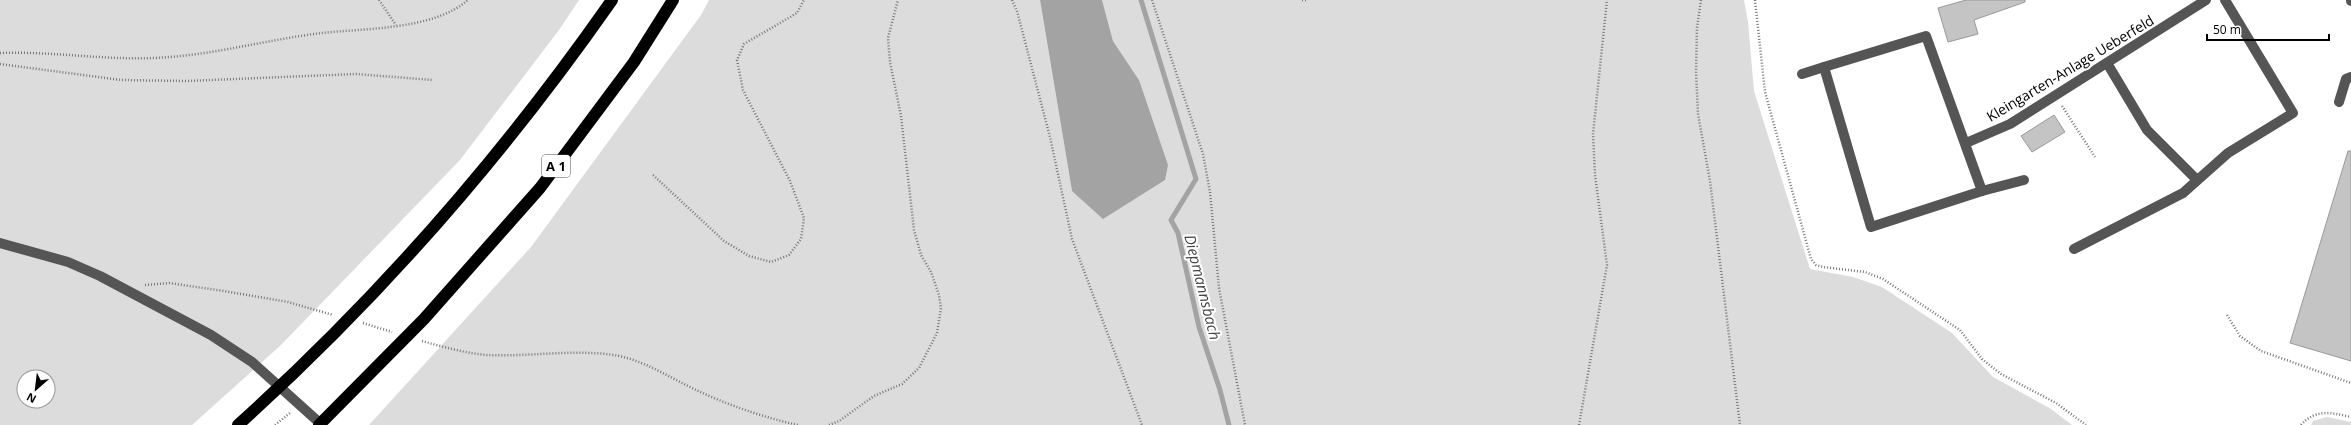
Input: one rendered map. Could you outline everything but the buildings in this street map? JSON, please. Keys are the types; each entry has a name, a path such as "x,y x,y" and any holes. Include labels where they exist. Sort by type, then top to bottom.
{"highway":[{"path":"238,425 291,377 387,281 485,168 548,89 612,0"},
{"name":"A 1","path":"319,425 424,319 540,188 634,62 673,0"}],"street":[{"name":"Kleingarten-Anlage Ueberfeld","path":"1966,143 2010,124 2206,0"},
{"path":"2074,248 2183,193 2228,153 2292,113 2225,0"},
{"path":"1802,74 1926,36 1966,143 1982,191"},
{"path":"2108,63 2147,130 2197,180"},
{"path":"1824,67 1871,227 1982,191 2024,180"},
{"path":"2339,102 2346,79 2351,77"},
{"path":"0,243 68,262 125,287 234,348 322,425"}],"path":[{"path":"379,0 396,25"},
{"path":"0,53 124,59 169,58 224,51 322,33 396,25 435,18 459,8 468,0"},
{"path":"653,175 724,241 749,256 771,262 789,255 801,239 804,218 790,180 743,90 737,60 744,44 797,13 804,0"},
{"path":"829,425 839,421 874,396 902,384 919,368 937,333 938,327 941,308 939,295 931,272 921,255 914,230 901,116 890,62 888,38 898,0"},
{"path":"1012,0 1017,11 1050,137 1072,239 1142,425"},
{"path":"1152,0 1191,113 1203,154 1210,192 1219,288 1246,425"},
{"path":"1302,0 1308,0"},
{"path":"1580,425 1607,264 1595,176 1593,134 1607,0"},
{"path":"1701,0 1697,28 1696,72 1698,114 1710,181 1740,425"},
{"path":"1755,0 1765,92 1811,259 1816,265 1823,267 1865,272 1883,279 1960,330 1982,359 2001,374 2056,403 2086,425"},
{"path":"0,64 121,80 187,81 356,74 433,80"},
{"path":"2055,96 2095,157"},
{"path":"125,287 177,284 288,302 340,317"},
{"path":"2227,315 2240,336 2261,351 2351,383"},
{"path":"355,321 399,334"},
{"path":"414,339 451,350 487,355 589,353 615,355 632,359 661,371 719,400 798,425"},
{"path":"275,425 299,404"},
{"path":"2302,425 2313,414 2332,413 2351,417"}],"shaded area":[{"path":"0,0 579,0 559,30 460,160 281,345 192,425 0,425"},
{"path":"709,0 1040,0 1072,191 1139,80 1113,41 1102,0 1744,0 1748,22 1754,91 1810,269 1853,277 1882,287 1952,333 1993,377 2051,409 2072,425 369,425 531,247 701,15"},
{"path":"1040,0 1102,0 1113,41 1139,80 1168,165 1165,180 1103,219 1072,191"},
{"path":"2327,417 2351,422 2351,425 2311,425 2313,421"}],"waterway":[{"name":"Diepmannsbach","path":"1141,0 1196,179 1171,220 1178,233 1199,327 1220,390 1229,425"}]}
